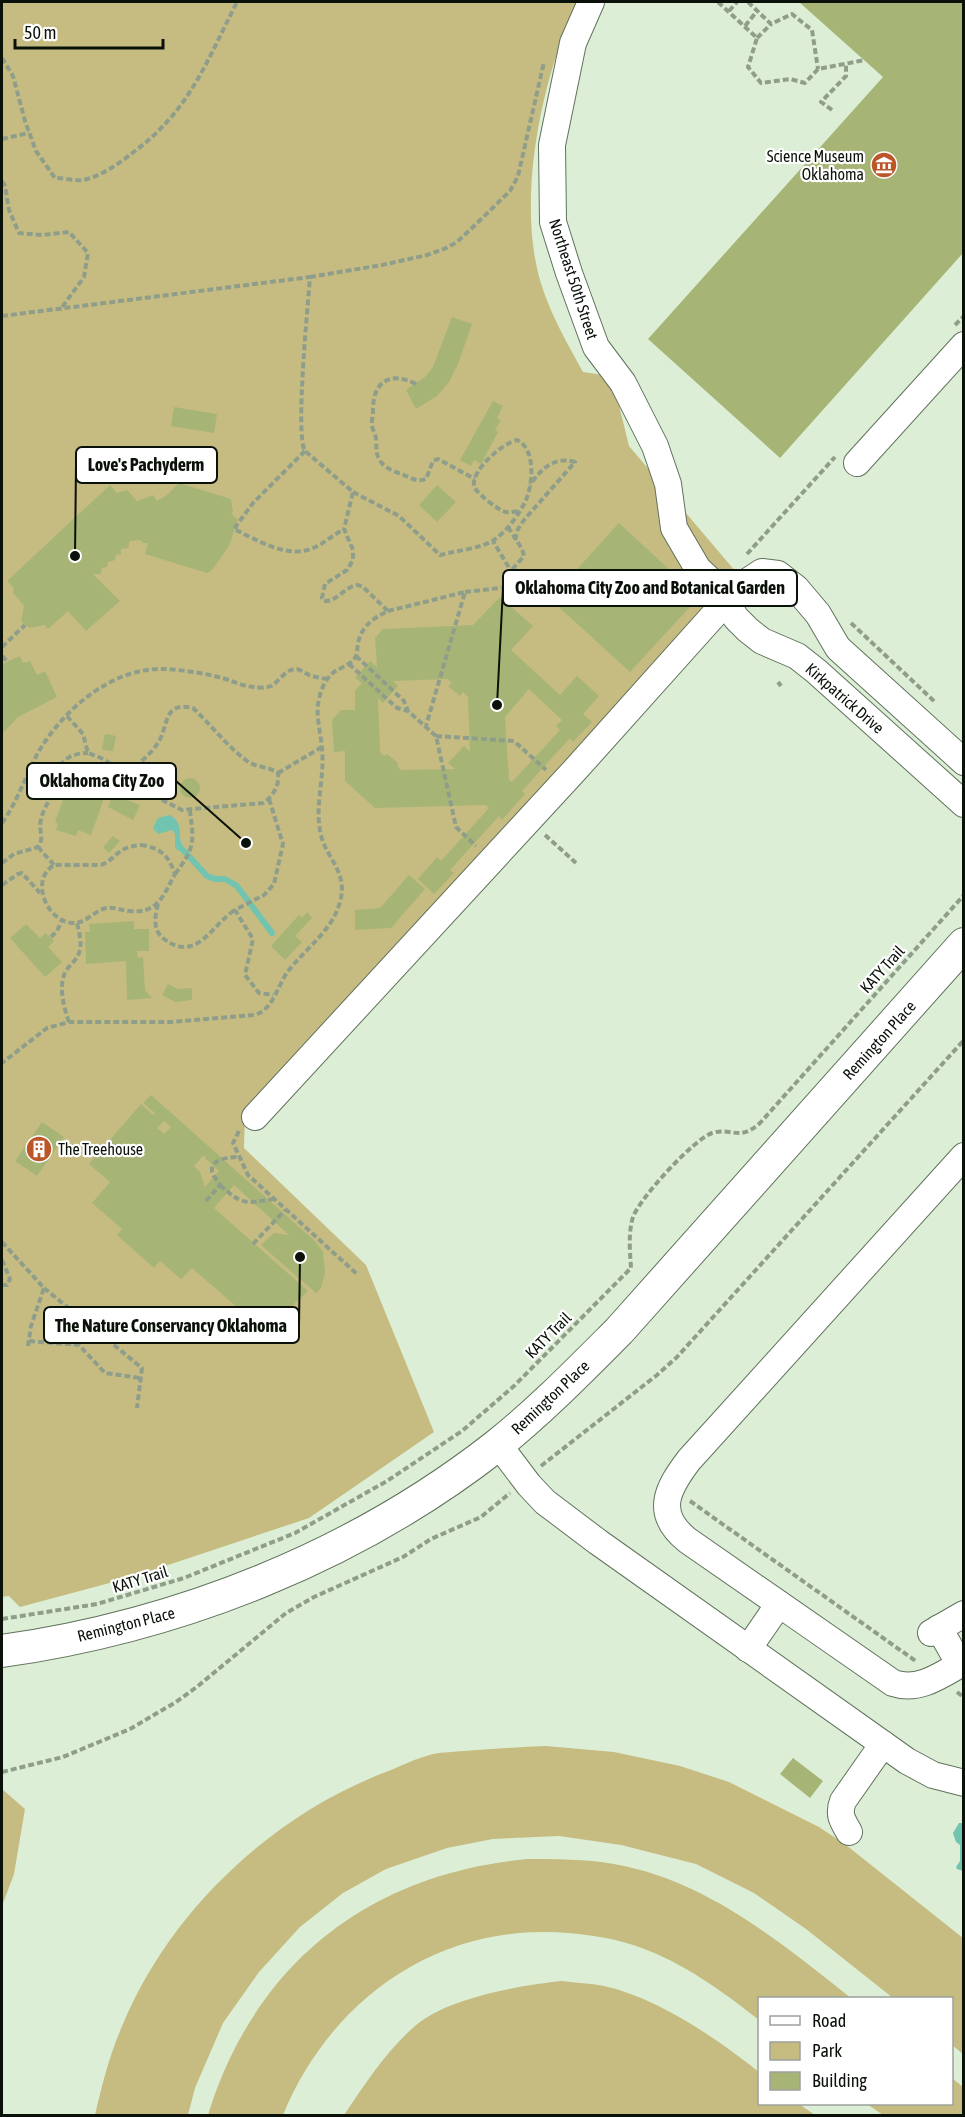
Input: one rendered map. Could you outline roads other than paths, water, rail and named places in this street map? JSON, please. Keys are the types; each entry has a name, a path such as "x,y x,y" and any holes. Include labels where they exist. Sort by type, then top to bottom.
{"main road":[{"name":"Remington Place","path":"2,1651 52,1643 144,1621 198,1605 281,1573 353,1538 458,1475 560,1390 619,1331 963,944"}],"street":[{"name":"Northeast 50th Street","path":"591,2 573,43 552,145 553,222 596,348 623,383 655,446 668,484 674,528 698,569 717,586 728,602"},
{"path":"850,456 955,339"},
{"name":"Kirkpatrick Drive","path":"963,762 838,648 818,614 796,588 778,574 762,572 739,586 728,602 736,618 748,630 762,640 797,656 816,671 963,804"},
{"path":"255,1117 728,602"},
{"path":"963,1156 689,1460 669,1488 667,1509 669,1518 680,1534 885,1678 901,1686 921,1685 962,1664 935,1631 963,1614"},
{"path":"498,1444 545,1502 748,1649 920,1769 963,1783"},
{"path":"748,1649 779,1604"},
{"path":"849,1832 841,1819 839,1810 883,1744"}],"water":[{"path":"170,815 178,823 181,841 186,849 184,854 175,848 175,834 172,830 158,834 153,828 158,818"},
{"path":"959,1823 963,1823 963,1871 956,1867 960,1861 960,1845 956,1842 953,1833"}],"waterway":[{"path":"185,852 207,876 225,879 237,886 272,933"}],"place":[{"name":"Science Museum Oklahoma","path":"884,165"},
{"name":"Love's Pachyderm","path":"75,556"},
{"name":"Oklahoma City Zoo and Botanical Garden","path":"497,705"},
{"name":"Oklahoma City Zoo","path":"246,843"},
{"name":"The Treehouse","path":"39,1149"},
{"name":"The Nature Conservancy Oklahoma","path":"300,1257"}]}
